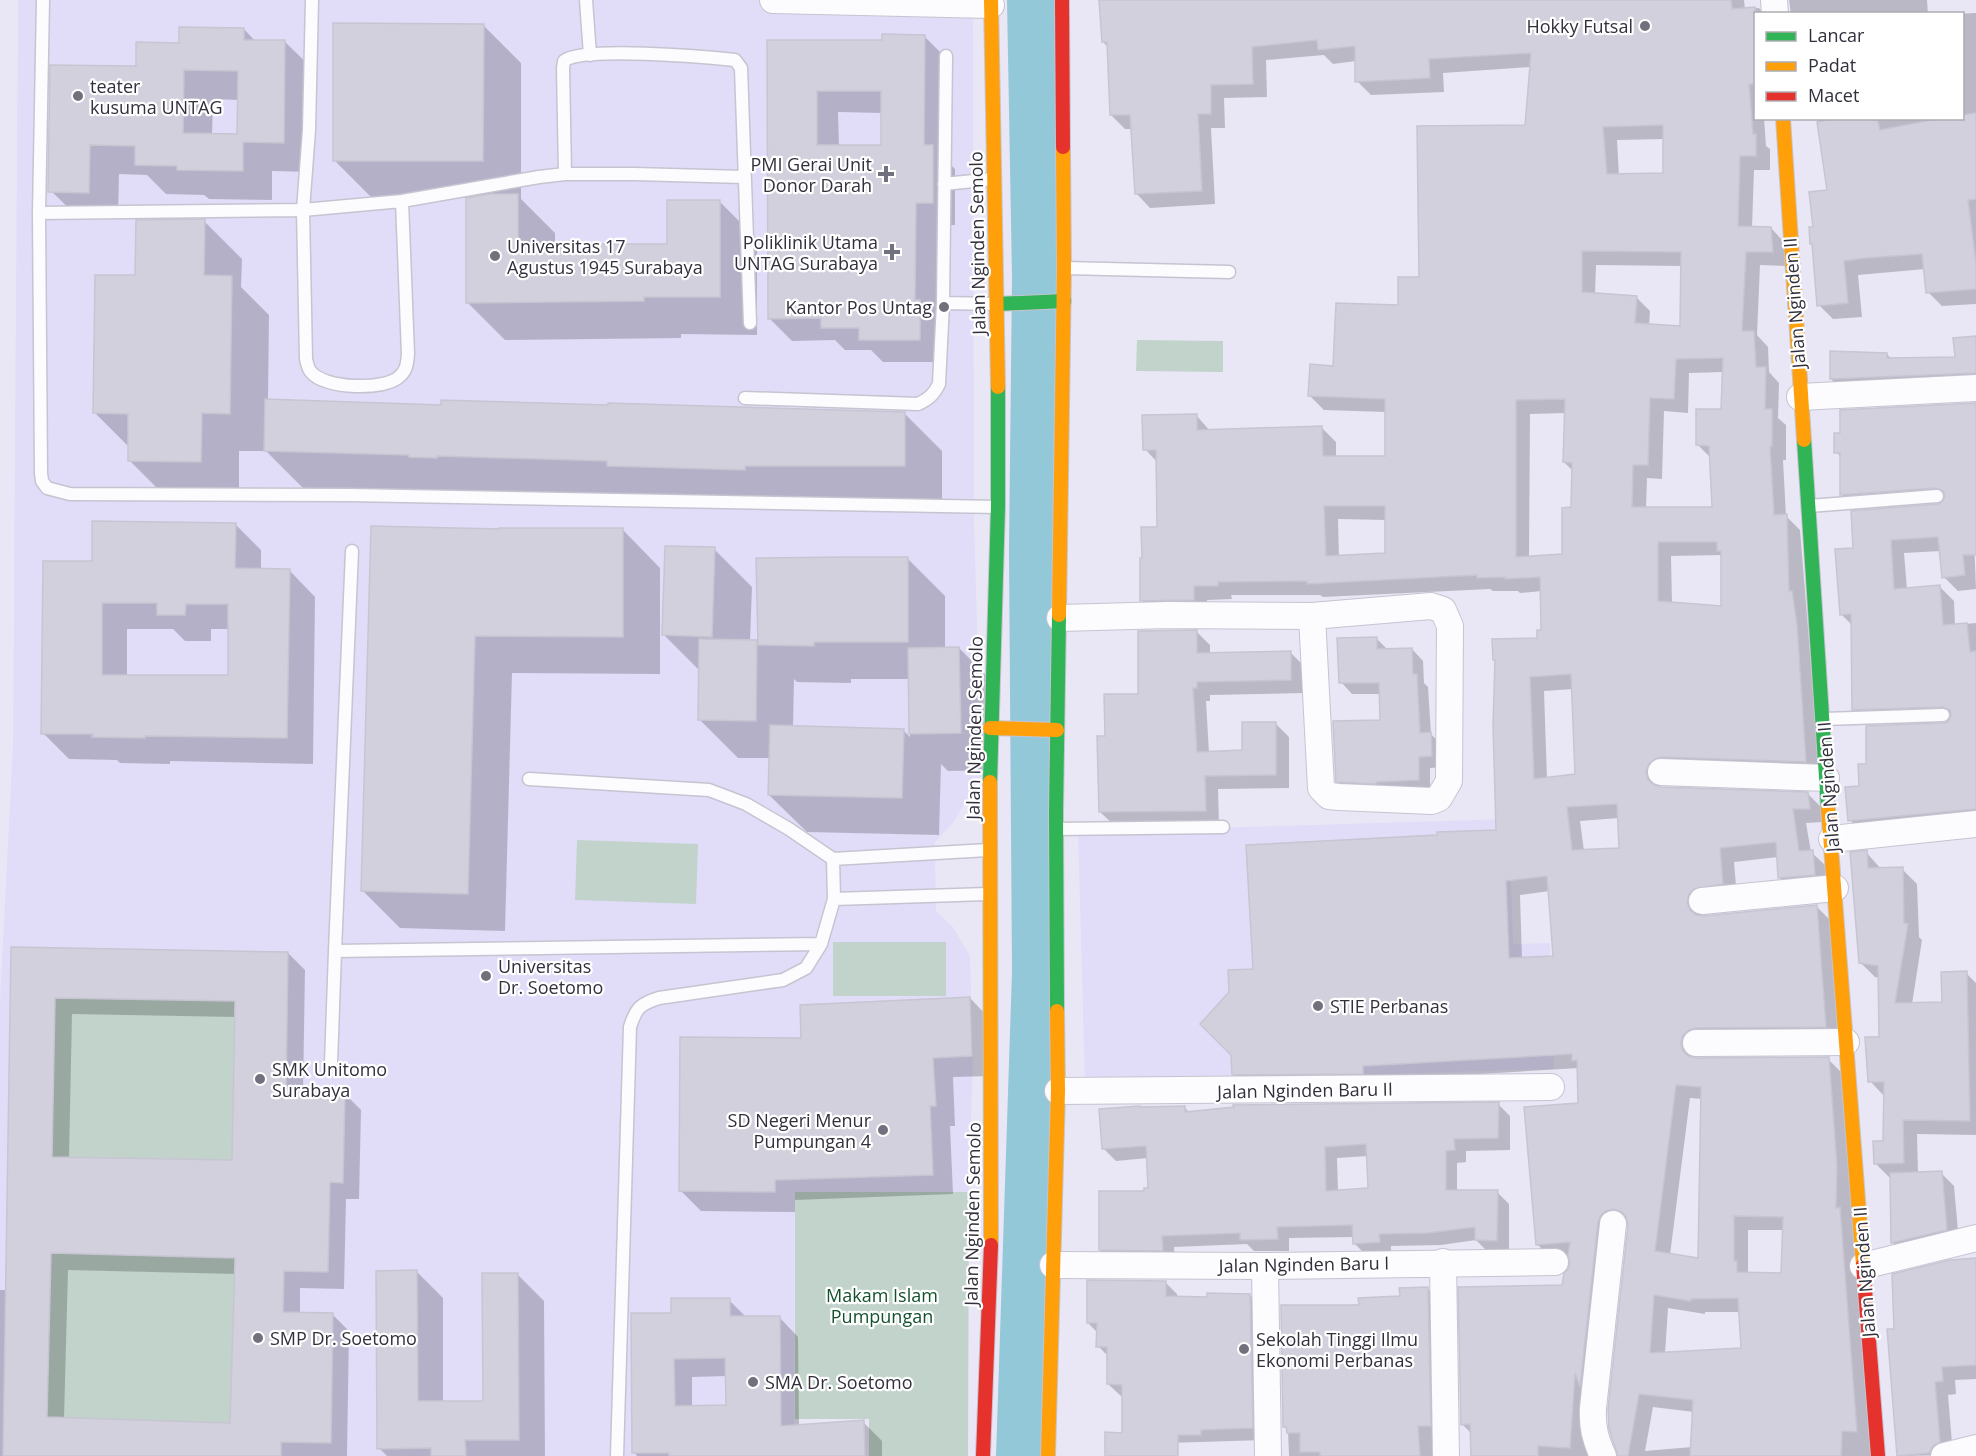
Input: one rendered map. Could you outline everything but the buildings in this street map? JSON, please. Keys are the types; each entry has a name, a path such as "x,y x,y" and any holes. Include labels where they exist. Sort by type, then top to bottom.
{"main road":[{"path":"1048,1456 1058,1091 1056,829 1050,730 1060,618 1064,301 1062,0"},
{"name":"Jalan Nginden Semolo","path":"983,1456 992,1236 990,728 998,507 997,304 991,3"},
{"name":"Jalan Nginden II","path":"1783,120 1826,777 1878,1456"},
{"path":"997,304 1064,301"},
{"path":"990,728 1050,730"}],"street":[{"path":"774,0 991,3"},
{"path":"1800,397 1976,388"},
{"path":"1060,618 1168,615 1312,616 1431,606 1443,610 1450,626 1449,781 1439,798 1432,801 1339,797 1329,796 1321,788 1312,616"},
{"path":"1661,772 1826,777"},
{"path":"1832,839 1976,824"},
{"path":"1702,901 1835,888"},
{"path":"1696,1043 1846,1042"},
{"name":"Jalan Nginden Baru II","path":"1058,1091 1551,1087"},
{"path":"1603,1456 1595,1440 1592,1424 1613,1224"},
{"path":"1863,1266 1976,1238"},
{"path":"1443,1262 1446,1456"},
{"name":"Jalan Nginden Baru I","path":"1053,1265 1265,1266 1555,1262"},
{"path":"1265,1266 1268,1456"},
{"path":"1944,1456 1976,1448"}],"lane":[{"path":"43,0 39,213 41,473 42,481 47,488 70,494 350,495 998,507"},
{"path":"312,0 309,130 303,210 304,343 310,372 321,380 357,386 388,384 400,377 406,368 408,354 402,201"},
{"path":"586,0 590,55"},
{"path":"565,174 564,62 568,58 590,55 661,53 735,60 739,63 750,323"},
{"path":"744,398 918,404 928,400 934,394 939,384 943,303 946,56"},
{"path":"39,213 303,210 402,201 565,174 744,177"},
{"path":"944,184 993,179"},
{"path":"1064,268 1229,272"},
{"path":"943,303 997,304"},
{"path":"1808,506 1937,496"},
{"path":"331,1063 352,551"},
{"path":"1822,719 1943,715"},
{"path":"529,779 709,790 746,804 789,829 833,859 989,850"},
{"path":"1056,829 1223,827"},
{"path":"617,1456 630,1027 635,1012 644,1003 659,998 783,980 806,968 821,944 834,899 833,859"},
{"path":"834,899 989,894"},
{"path":"334,951 821,944"}],"shaded area":[{"path":"18,0 973,0 974,513 981,777 953,823 935,842 936,911 953,927 970,956 973,1056 969,1192 795,1192 794,1456 0,1456 0,1000 13,744"},
{"name":"STIE Perbanas","path":"1509,819 1513,944 1550,943 1554,1069 1085,1083 1078,832"}],"green space":[{"path":"1137,340 1223,341 1223,372 1136,371"},
{"path":"577,840 698,844 696,904 575,900"},
{"path":"833,942 946,942 946,996 833,996"},
{"path":"55,998 235,1001 232,1160 52,1157"},
{"name":"Makam Islam Pumpungan","path":"795,1192 969,1192 968,1456 869,1456 869,1419 795,1419"},
{"path":"51,1253 235,1258 230,1423 47,1417"}],"waterway":[{"path":"1020,1456 1036,972 1033,551 1036,277 1031,0"}],"traffic: fast":[{"path":"997,304 1064,301"},
{"path":"990,782 998,507 998,387"},
{"path":"1804,440 1828,808"},
{"path":"1057,1011 1056,812 1059,615"}],"traffic: slow":[{"path":"991,0 998,387"},
{"path":"1783,120 1804,440"},
{"path":"1059,615 1064,268 1063,147"},
{"path":"990,728 1057,730"},
{"path":"990,782 991,1245"},
{"path":"1828,808 1863,1265"},
{"path":"1048,1456 1058,1091 1057,1011"}],"traffic: jam":[{"path":"1062,0 1063,147"},
{"path":"983,1456 991,1245"},
{"path":"1863,1265 1878,1456"}],"place":[{"name":"Hokky Futsal","path":"1645,26"},
{"name":"teater kusuma UNTAG","path":"78,96"},
{"name":"PMI Gerai Unit Donor Darah","path":"886,174"},
{"name":"Poliklinik Utama UNTAG Surabaya","path":"892,252"},
{"name":"Universitas 17 Agustus 1945 Surabaya","path":"495,256"},
{"name":"Kantor Pos Untag","path":"944,307"},
{"name":"Universitas Dr. Soetomo","path":"486,976"},
{"name":"STIE Perbanas","path":"1318,1006"},
{"name":"SMK Unitomo Surabaya","path":"260,1079"},
{"name":"SD Negeri Menur Pumpungan 4","path":"883,1130"},
{"name":"SMP Dr. Soetomo","path":"258,1338"},
{"name":"Sekolah Tinggi Ilmu Ekonomi Perbanas","path":"1244,1349"},
{"name":"SMA Dr. Soetomo","path":"753,1382"}]}
